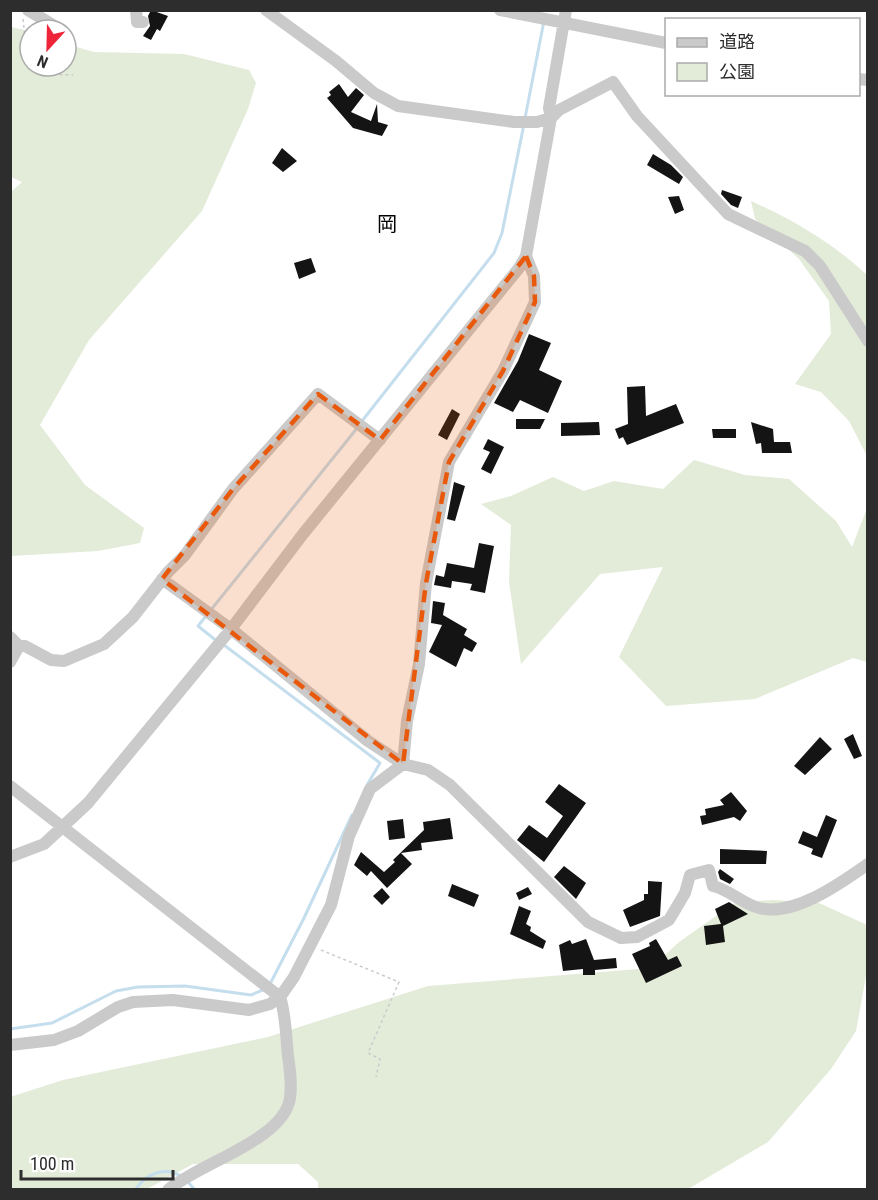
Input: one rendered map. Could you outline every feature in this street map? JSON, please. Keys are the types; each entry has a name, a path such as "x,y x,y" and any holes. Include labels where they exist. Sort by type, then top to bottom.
{"street":[{"path":"25,10 39,18"},
{"path":"136,10 137,22 143,22"},
{"path":"266,10 336,61 374,93 398,106 514,122 537,122 551,118 559,110 613,82 637,116 728,214 805,251 820,266 867,341"},
{"path":"500,10 665,43"},
{"path":"10,857 36,849 88,803 231,629 303,534 526,256 551,118 549,108 566,10"},
{"path":"10,1045 54,1040 78,1031 118,1007 133,1002 173,1000 249,1010 260,1008 280,997 294,977 331,905 349,836 370,789 403,764 407,721 419,664 426,583 449,462 503,371 535,302 534,276 526,256"},
{"path":"10,662 15,641 51,660 64,661 104,644 133,617 162,579 185,555 233,489 318,394 380,440"},
{"path":"162,579 231,629 368,741 403,764 428,770 450,784 588,922 621,938 637,937 669,920 685,893 690,875 709,870 713,886 724,889 757,908 769,909 820,895 867,864"},
{"path":"10,786 280,997 291,1078 287,1111 277,1126 262,1137 212,1161 168,1190"}],"path":[{"path":"310,945 399,982 368,1053 380,1059 376,1077"}],"highlighted area":[{"path":"526,256 534,276 535,302 503,371 449,462 426,583 403,764 162,579 233,489 318,394 380,440"}],"green space":[{"path":"11,27 18,28 18,78 78,78 78,47 94,52 184,54 249,70 256,83 248,109 202,211 89,340 40,425 85,485 144,528 140,543 98,551 11,556 10,193 22,182 11,177"},
{"path":"751,201 812,233 867,275 867,456 849,421 821,392 795,384 831,334 829,301 799,259 755,219"},
{"path":"694,460 745,475 789,479 836,521 852,547 867,508 867,662 853,658 755,699 666,706 619,657 663,567 600,574 521,664 509,582 511,525 481,504 511,496 553,477 584,491 614,481 663,489"},
{"path":"774,900 819,903 867,925 866,976 856,1031 831,1069 768,1142 688,1189 318,1189 318,1182 298,1164 193,1164 147,1189 11,1189 10,1097 63,1080 268,1037 428,986 651,968 679,942 736,902"}],"building":[{"path":"151,10 168,16 160,31 157,29 151,40 143,36 150,26 148,16"},
{"path":"339,84 348,97 356,88 364,95 351,112 371,121 377,104 378,122 388,125 382,136 353,128 327,98 331,95 329,92"},
{"path":"282,148 297,161 283,172 272,163"},
{"path":"653,154 671,165 683,177 679,184 647,165"},
{"path":"722,190 742,197 738,208 731,205 721,194"},
{"path":"679,196 684,210 675,214 668,197"},
{"path":"311,258 316,272 299,279 294,263"},
{"path":"529,334 551,343 539,370 562,381 548,413 520,400 513,412 494,403 518,361"},
{"path":"645,386 646,416 676,404 684,423 627,445 623,437 619,439 615,429 628,424 627,387"},
{"path":"452,409 460,414 447,440 438,435"},
{"path":"516,419 545,419 540,429 516,429"},
{"path":"599,422 600,435 561,436 561,423"},
{"path":"751,422 773,429 774,442 790,442 792,453 762,453 761,443 756,444"},
{"path":"712,429 736,429 736,438 713,438"},
{"path":"488,439 504,447 491,474 481,469 490,452 483,449"},
{"path":"454,482 465,486 455,521 447,519"},
{"path":"479,543 494,546 485,593 470,590 472,584 452,581 451,588 434,585 436,575 444,577 447,563 474,568"},
{"path":"433,601 445,603 443,615 467,629 464,635 477,643 472,652 464,648 456,667 429,652 442,625 431,623"},
{"path":"853,734 862,756 854,759 844,739"},
{"path":"820,737 832,749 805,775 794,766"},
{"path":"559,784 586,803 544,862 517,840 529,825 547,838 563,816 545,802"},
{"path":"731,792 747,811 740,821 734,817 702,825 700,816 706,815 705,809 724,805 720,800"},
{"path":"826,815 837,820 822,858 811,854 813,849 798,843 803,831 817,837"},
{"path":"450,818 453,839 421,843 422,850 401,853 412,864 387,888 371,871 367,876 354,865 361,852 384,872 395,862 393,860 424,830 423,822"},
{"path":"403,819 405,838 389,840 387,821"},
{"path":"720,849 767,851 766,864 720,864"},
{"path":"564,866 586,883 576,899 554,877"},
{"path":"720,869 734,879 730,884 720,879 718,872"},
{"path":"648,881 662,882 660,916 630,927 623,910 644,900 644,894 648,894"},
{"path":"452,884 479,895 474,907 448,896"},
{"path":"528,887 532,894 519,900 516,893"},
{"path":"382,888 390,897 382,905 373,896"},
{"path":"729,902 748,914 723,926 725,942 706,945 704,926 721,924 715,909"},
{"path":"519,906 531,911 526,924 531,927 530,931 546,941 543,949 510,934"},
{"path":"586,939 594,960 616,958 617,968 595,970 595,975 583,975 583,969 563,971 559,945 570,940 572,944"},
{"path":"656,939 668,960 677,956 682,966 646,983 632,954 650,946 649,943"}],"waterway":[{"path":"525,118 544,21"},
{"path":"362,421 494,253 502,233 524,124"},
{"path":"210,611 358,427"},
{"path":"206,616 198,626 218,642"},
{"path":"224,645 380,763 367,785"},
{"path":"270,984 352,815"},
{"path":"10,1029 52,1023 116,991 138,987 185,986 251,995 265,989"},
{"path":"135,1190 139,1184 155,1173 168,1172 181,1176"},
{"path":"188,1182 195,1190"}],"district":[{"name":"岡","path":"387,224"}]}
